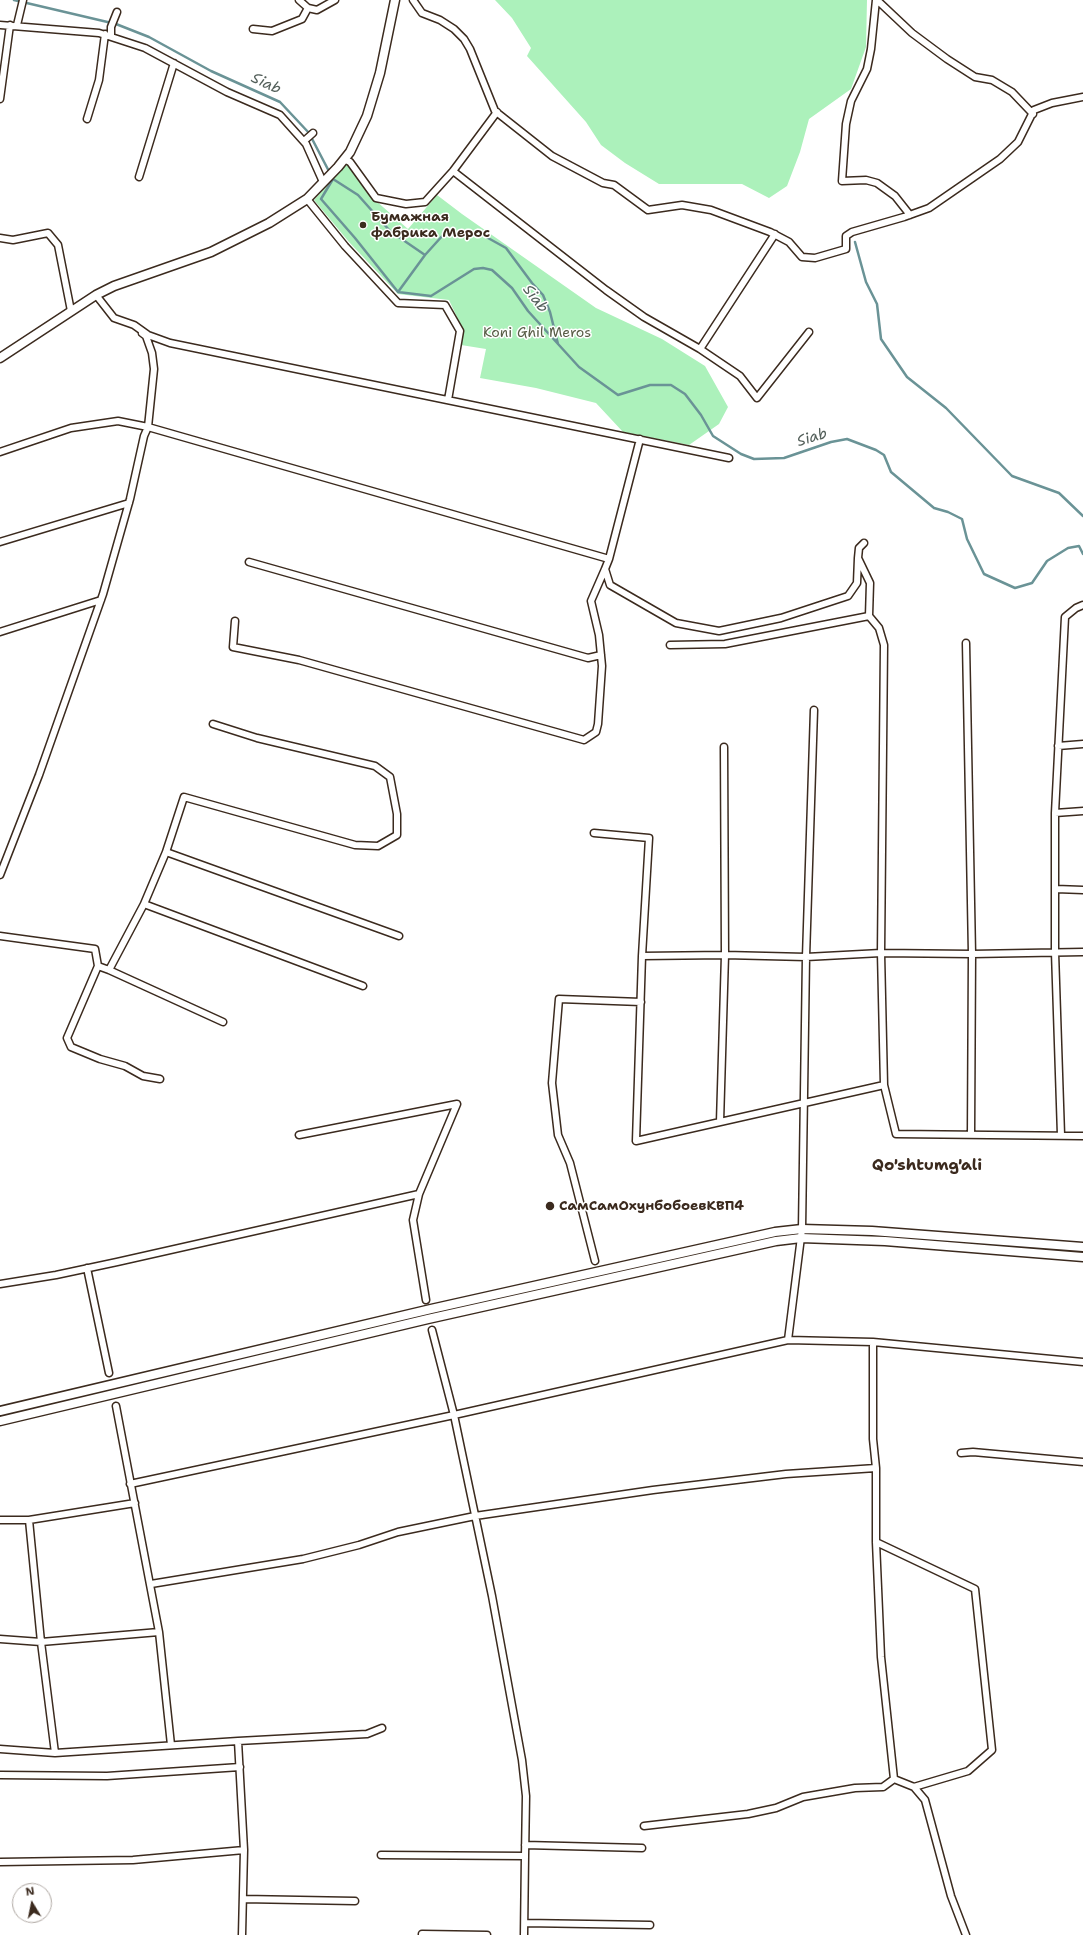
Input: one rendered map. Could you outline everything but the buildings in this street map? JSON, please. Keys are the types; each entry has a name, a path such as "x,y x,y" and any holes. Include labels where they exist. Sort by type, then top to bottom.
{"main road":[{"path":"0,358 96,295 114,286 211,252 269,223 307,198 338,167 350,152 367,116 380,73 395,0"},
{"path":"0,1411 431,1309 775,1232 802,1229 872,1231 1083,1247"},
{"path":"0,1421 436,1317 776,1241 801,1238 885,1241 1083,1257"}],"street":[{"path":"17,25 23,0"},
{"path":"299,0 308,8 317,10 335,0"},
{"path":"414,0 422,13 440,20 454,29 464,39 470,49 497,112 552,156 602,183 614,185 648,210 682,205 711,210 775,234 789,242 802,257 815,258 846,249 846,236 852,232 929,208 1000,159 1018,142 1034,110 1052,103 1083,97"},
{"path":"876,0 912,33 947,59 975,77 992,80 1012,92 1032,114"},
{"path":"876,0 871,49 867,69 851,101 846,124 842,181 866,180 877,182 895,196 910,215"},
{"path":"253,29 272,31 302,19 308,8"},
{"path":"87,119 100,80 108,35 116,15"},
{"path":"0,25 17,25 108,35 145,48 227,92 280,115 305,140 323,182"},
{"path":"0,99 10,25"},
{"path":"139,177 174,63"},
{"path":"344,159 350,162 376,198 406,204 425,202 453,171 497,112"},
{"path":"305,140 313,133"},
{"path":"453,171 606,290 644,317 700,349 740,376 757,398 809,332"},
{"path":"307,198 345,246 398,303 444,305 460,331 448,400"},
{"path":"0,238 13,240 48,233 58,245 71,312"},
{"path":"700,349 775,234"},
{"path":"96,295 114,318 134,325 148,335 170,344 729,458"},
{"path":"0,875 39,775 101,600 129,503 144,436 148,426 154,369 152,352 146,336 134,325"},
{"path":"0,452 71,428 118,421 148,426 609,559"},
{"path":"235,621 233,647 299,660 584,740 596,732 598,724 602,666 599,635 591,601 609,559 640,440"},
{"path":"0,542 129,503"},
{"path":"605,569 610,585 676,623 719,631 781,618 848,596 857,583 859,548 864,543"},
{"path":"858,558 870,583 869,616 879,628 884,645 881,953 884,1085 896,1134 1083,1136"},
{"path":"249,562 588,658 601,655"},
{"path":"0,632 101,600"},
{"path":"1061,1135 1055,952 1055,813 1065,617 1076,608 1083,605"},
{"path":"670,645 725,644 869,616"},
{"path":"966,643 972,954 971,1135"},
{"path":"788,1340 802,1229 806,957 814,710"},
{"path":"108,970 144,904 166,852 184,797 355,845 378,846 397,835 397,814 390,777 375,766 257,738 212,724"},
{"path":"1058,746 1083,744"},
{"path":"720,1122 724,955 724,747"},
{"path":"1055,813 1083,811"},
{"path":"594,833 649,838 642,956 636,1141 884,1085"},
{"path":"166,852 399,936"},
{"path":"1056,889 1083,890"},
{"path":"144,904 363,986"},
{"path":"0,936 94,949 98,966 67,1038 71,1047 100,1059 125,1066 143,1076 160,1079"},
{"path":"642,956 724,955 806,957 881,953 972,954 1083,952"},
{"path":"98,966 223,1022"},
{"path":"595,1260 570,1163 558,1135 552,1083 559,1000 641,1002"},
{"path":"299,1136 457,1104 419,1194 413,1220 426,1300"},
{"path":"0,1284 87,1268 419,1194"},
{"path":"87,1268 109,1374"},
{"path":"432,1330 454,1415 492,1596 522,1760 526,1796 524,1935"},
{"path":"130,1484 454,1415 788,1340 873,1342 1083,1362"},
{"path":"873,1342 872,1439 876,1468 876,1542 881,1657 894,1779"},
{"path":"116,1406 160,1632 171,1745"},
{"path":"961,1454 973,1452 1083,1462"},
{"path":"151,1584 303,1559 359,1545 398,1532 475,1516 653,1490 786,1474 876,1468"},
{"path":"0,1520 30,1520 135,1503"},
{"path":"30,1520 41,1642 55,1753"},
{"path":"876,1542 975,1589 992,1750 968,1771 914,1787"},
{"path":"0,1639 41,1642 160,1632"},
{"path":"0,1749 55,1753 238,1740 367,1734 382,1728"},
{"path":"238,1740 244,1850 242,1935"},
{"path":"0,1775 107,1776 240,1767"},
{"path":"894,1779 914,1787 925,1800 951,1896 966,1935"},
{"path":"644,1826 748,1814 776,1808 803,1797 855,1788 883,1787 894,1779"},
{"path":"525,1845 642,1848"},
{"path":"0,1862 133,1860 244,1850"},
{"path":"381,1855 525,1856"},
{"path":"243,1899 355,1901"},
{"path":"525,1923 650,1925"},
{"path":"422,1934 487,1935"}],"green space":[{"path":"495,0 867,0 866,47 851,89 809,119 800,152 787,186 769,198 742,184 659,184 625,163 601,145 586,122 527,56 531,48 512,18"},
{"name":"Koni Ghil Meros","path":"347,163 375,200 408,229 437,195 596,308 662,339 705,366 728,407 719,424 689,445 623,432 596,403 536,388 480,378 486,349 461,345 463,330 449,300 398,294 349,242 314,200"}],"waterway":[{"name":"Siab","path":"14,0 116,24 149,37 211,71 280,102 309,133 333,179 358,195 390,231 425,255 398,292 431,296 474,269 483,268 492,270 512,288 528,311 579,367 618,395 650,385 671,385 685,394 701,415 713,436 741,454 754,459 784,458 831,442 847,439 876,450 884,455 891,472 934,508 948,512 962,519 967,539 984,574 1015,588 1032,583 1047,561 1068,548 1079,546 1083,554"},
{"path":"333,179 321,199 355,238 398,292"},
{"path":"425,255 444,234 479,233 506,248 532,283 543,295 550,312 558,344"},
{"path":"855,242 866,282 877,304 881,339 907,377 946,408 1012,476 1059,493 1083,516"}],"place":[{"name":"Бумажная фабрика Мерос","path":"363,225"},
{"name":"СамСамОхунбобоевКВП4","path":"550,1206"}],"district":[{"name":"Qo'shtumg'ali","path":"927,1166"}]}
